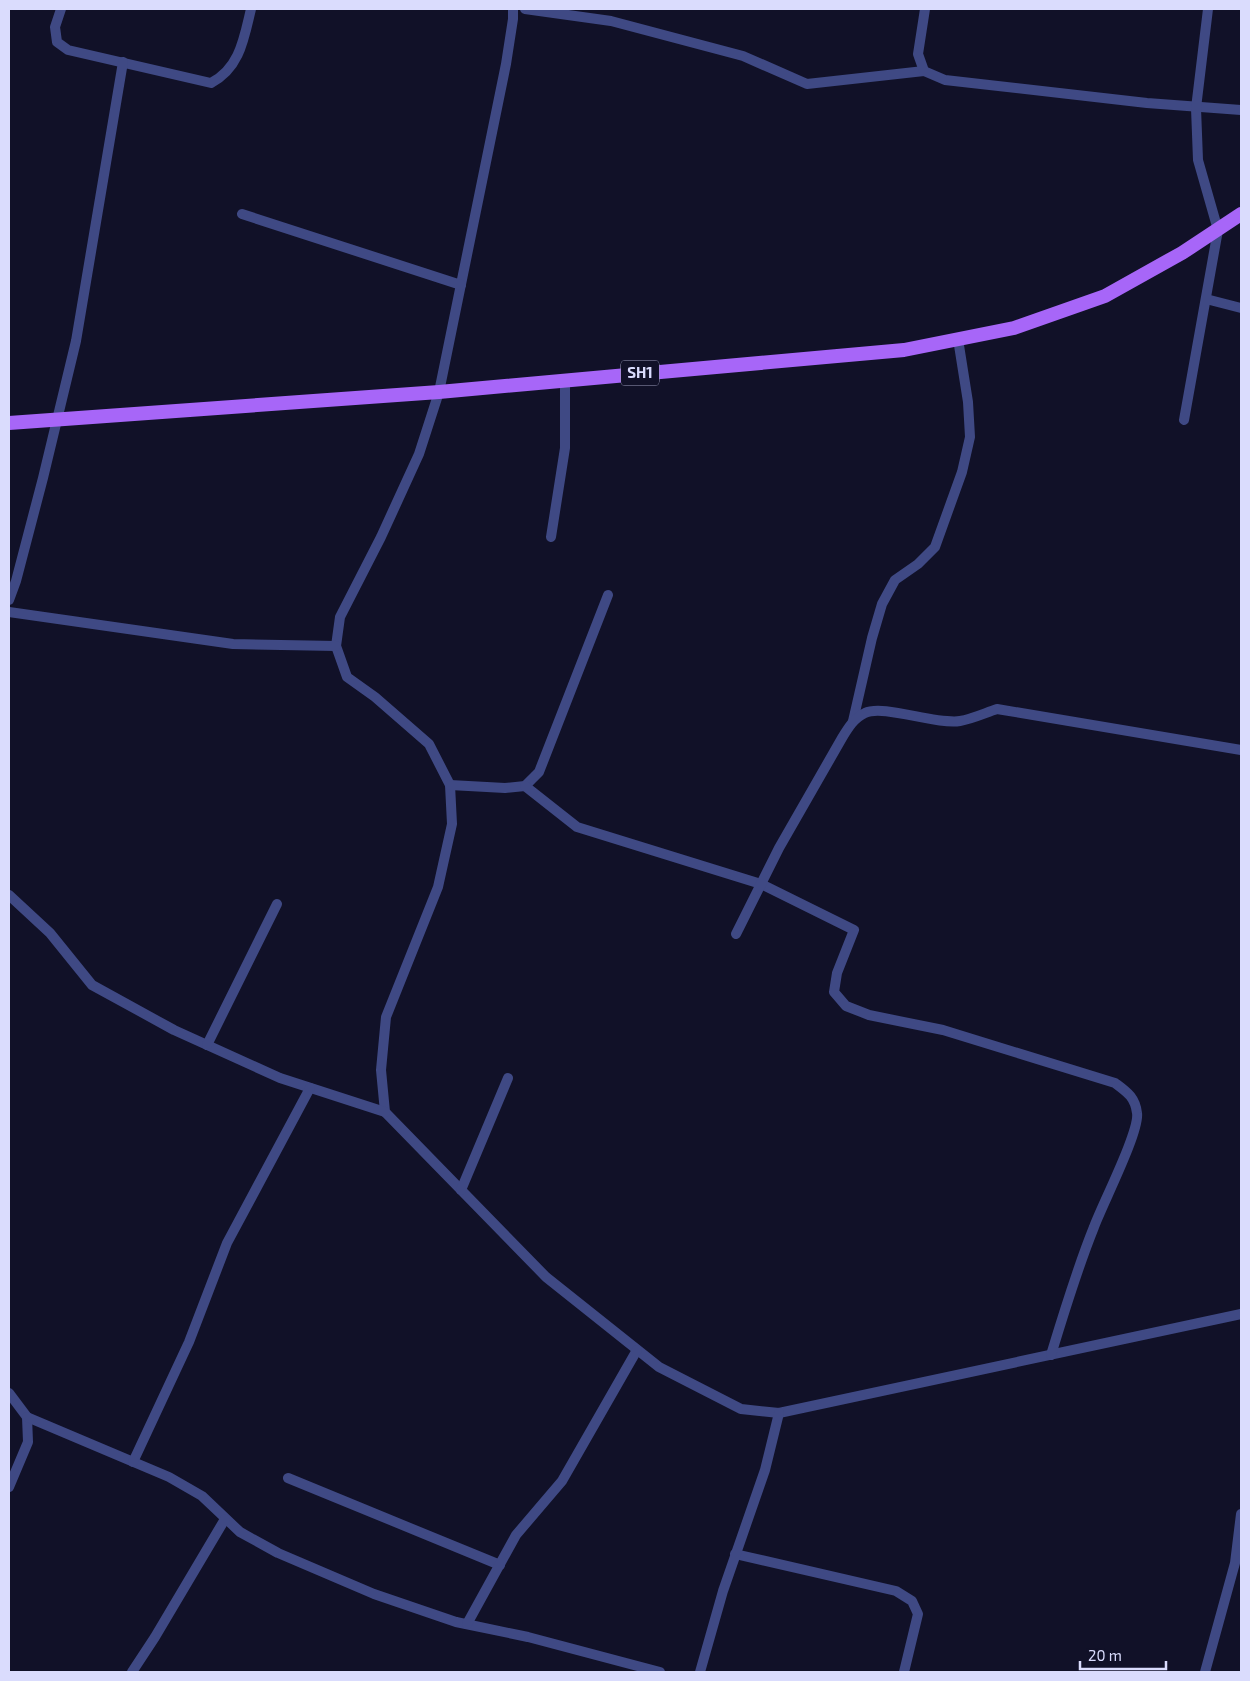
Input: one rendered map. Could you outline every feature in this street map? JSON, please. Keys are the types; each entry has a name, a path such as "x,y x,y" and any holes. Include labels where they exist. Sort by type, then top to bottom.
{"main road":[{"name":"SH1","path":"9,423 440,392 904,350 1014,328 1104,296 1182,253 1241,214"}],"street":[{"path":"61,9 55,27 56,42 68,50 210,83 222,77 234,64 244,39 251,9"},
{"path":"386,1112 381,1070 386,1017 438,886 452,824 450,785 429,744 347,677 336,646 340,617 381,537 415,463 440,392 506,64 514,19 513,9"},
{"path":"525,9 611,21 744,56 807,84 924,71 946,80 1196,108 1241,110"},
{"path":"924,71 918,54 925,9"},
{"path":"1184,420 1218,230 1198,160 1196,108 1208,9"},
{"path":"9,600 43,478 76,341 123,62"},
{"path":"242,214 461,285"},
{"path":"1206,299 1241,308"},
{"path":"736,934 779,848 853,722 882,604 895,580 918,564 935,547 962,472 970,437 968,402 958,339"},
{"path":"551,537 565,448 565,380"},
{"path":"450,785 504,788 525,786 539,772 608,595"},
{"path":"9,612 233,644 336,646"},
{"path":"853,722 867,712 887,711 931,720 960,721 997,709 1241,750"},
{"path":"525,786 577,827 761,884 854,930 836,973 834,992 846,1006 869,1015 943,1030 1067,1068 1115,1083 1131,1095 1137,1114 1133,1134 1094,1226 1076,1275 1051,1355"},
{"path":"9,895 50,933 92,985 174,1030 280,1078 386,1112 546,1277 659,1367 741,1408 780,1413 1241,1314"},
{"path":"207,1045 277,904"},
{"path":"460,1190 508,1078"},
{"path":"133,1462 188,1342 227,1243 310,1088"},
{"path":"467,1624 516,1535 562,1480 638,1350"},
{"path":"9,1392 27,1417 169,1476 202,1496 240,1532 278,1553 374,1594 467,1624 528,1637 660,1672"},
{"path":"700,1672 722,1592 765,1470 780,1413"},
{"path":"9,1488 28,1442 27,1417"},
{"path":"288,1478 500,1564"},
{"path":"1205,1672 1235,1564 1241,1514"},
{"path":"132,1672 156,1637 225,1519"},
{"path":"735,1554 896,1591 912,1601 918,1614 904,1672"}]}
